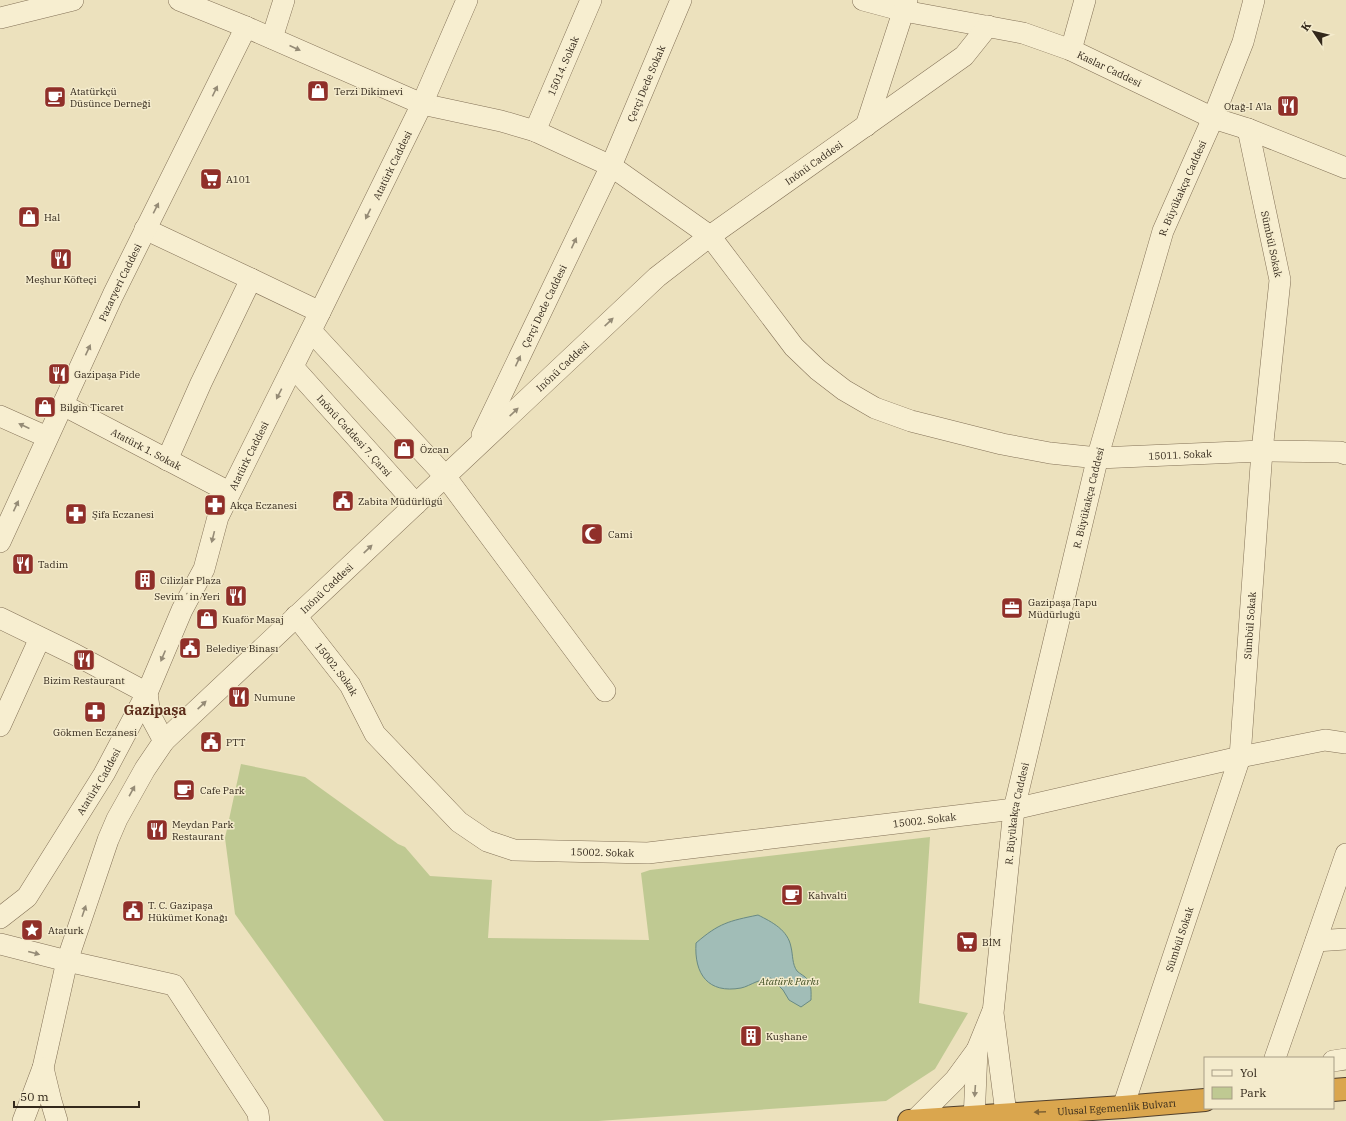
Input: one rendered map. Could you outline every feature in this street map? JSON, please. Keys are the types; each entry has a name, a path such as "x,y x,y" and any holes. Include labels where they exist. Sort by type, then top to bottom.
{"highway":[{"path":"1334,1090 1346,1089"},
{"name":"Ulusal Egemenlik Bulvarı","path":"908,1121 1007,1117 1204,1100"}],"street":[{"path":"0,18 73,0"},
{"name":"15011. Sokak","path":"179,0 272,38 422,104 501,121 534,131 611,166 710,236 794,347 818,370 844,390 875,408 911,421 1009,445 1050,453 1098,458 1262,451 1340,452 1346,454"},
{"path":"272,38 284,0"},
{"name":"Atatürk Caddesi","path":"0,918 27,897 104,774 147,693 182,610 204,569 218,517 229,492 320,312 422,104 466,0"},
{"name":"15014. Sokak","path":"534,131 591,0"},
{"name":"Çerçi Dede Sokak","path":"611,166 681,0"},
{"name":"Kaslar Caddesi","path":"863,0 906,6 1023,33 1071,50 1213,118 1248,129 1346,168"},
{"path":"1071,50 1085,0"},
{"name":"R. Büyükakça Caddesi","path":"1007,1117 993,1013 1014,809 1098,458 1163,231 1213,118 1243,42 1254,0"},
{"path":"866,126 906,6"},
{"name":"Inönü Caddesi","path":"23,1121 43,1068 67,961 117,819 145,769 164,741 657,277 710,236 964,56 988,26"},
{"name":"Pazaryeri Caddesi","path":"0,542 47,437 145,229 192,138 246,27"},
{"name":"Sümbül Sokak","path":"1123,1107 1240,757 1262,451 1280,280 1248,129"},
{"name":"Çerçi Dede Caddesi","path":"477,446 611,166"},
{"path":"145,229 320,312"},
{"path":"167,460 201,383 251,279"},
{"path":"310,331 445,476 605,691"},
{"name":"Inōnü Caddesi 7. Çarsi","path":"292,367 416,504"},
{"name":"Atatürk 1. Sokak","path":"63,405 229,492"},
{"path":"0,416 47,437"},
{"name":"15002. Sokak","path":"296,616 350,685 375,734 459,822 488,841 514,850 648,853 1014,809 1240,757 1325,740 1346,743"},
{"path":"0,618 74,654 147,693 150,715 164,741"},
{"path":"0,726 40,638"},
{"path":"1275,1057 1346,854"},
{"path":"1316,941 1346,939"},
{"path":"0,944 174,985 258,1113 259,1121"},
{"name":"R. Büyükakça Caddesi","path":"974,1119 977,1050 993,1013"},
{"path":"916,1120 955,1080 977,1050"},
{"path":"1334,1060 1346,1059"},
{"path":"43,1068 50,1101 57,1121"}],"green space":[{"name":"Atatürk Parkı","path":"241,764 305,777 398,844 405,847 430,876 492,880 488,938 649,940 641,873 650,870 930,837 919,1003 968,1013 935,1069 886,1101 598,1121 384,1121 235,914 225,838"}],"water":[{"path":"758,915 779,927 787,936 791,947 795,968 809,981 811,1000 801,1007 789,1000 783,990 771,978 758,981 743,988 730,989 712,985 705,979 701,972 696,954 696,943 718,927 739,919"}],"place":[{"name":"Terzi Dikimevi","path":"318,91"},
{"name":"Atatürkçü Düsünce Derneği","path":"55,97"},
{"name":"Otağ-I A'la","path":"1288,106"},
{"name":"A101","path":"211,179"},
{"name":"Hal","path":"29,217"},
{"name":"Meşhur Köfteçi","path":"61,259"},
{"name":"Gazipaşa Pide","path":"59,374"},
{"name":"Bilgin Ticaret","path":"45,407"},
{"name":"Özcan","path":"404,449"},
{"name":"Zabita Müdürlügü","path":"343,501"},
{"name":"Akça Eczanesi","path":"215,505"},
{"name":"Şifa Eczanesi","path":"76,514"},
{"name":"Cami","path":"592,534"},
{"name":"Tadim","path":"23,564"},
{"name":"Cilizlar Plaza","path":"145,580"},
{"name":"Sevim´in Yeri","path":"236,596"},
{"name":"Gazipaşa Tapu Müdürluğü","path":"1012,608"},
{"name":"Kuaför Masaj","path":"207,619"},
{"name":"Belediye Binası","path":"190,648"},
{"name":"Bizim Restaurant","path":"84,660"},
{"name":"Numune","path":"239,697"},
{"name":"Gökmen Eczanesi","path":"95,712"},
{"name":"PTT","path":"211,742"},
{"name":"Cafe Park","path":"184,790"},
{"name":"Meydan Park Restaurant","path":"157,830"},
{"name":"Kahvalti","path":"792,895"},
{"name":"T. C. Gazipaşa Hükümet Konağı","path":"133,911"},
{"name":"Ataturk","path":"32,930"},
{"name":"BİM","path":"967,942"},
{"name":"Kuşhane","path":"751,1036"}],"district":[{"name":"Gazipaşa","path":"155,710"}]}
